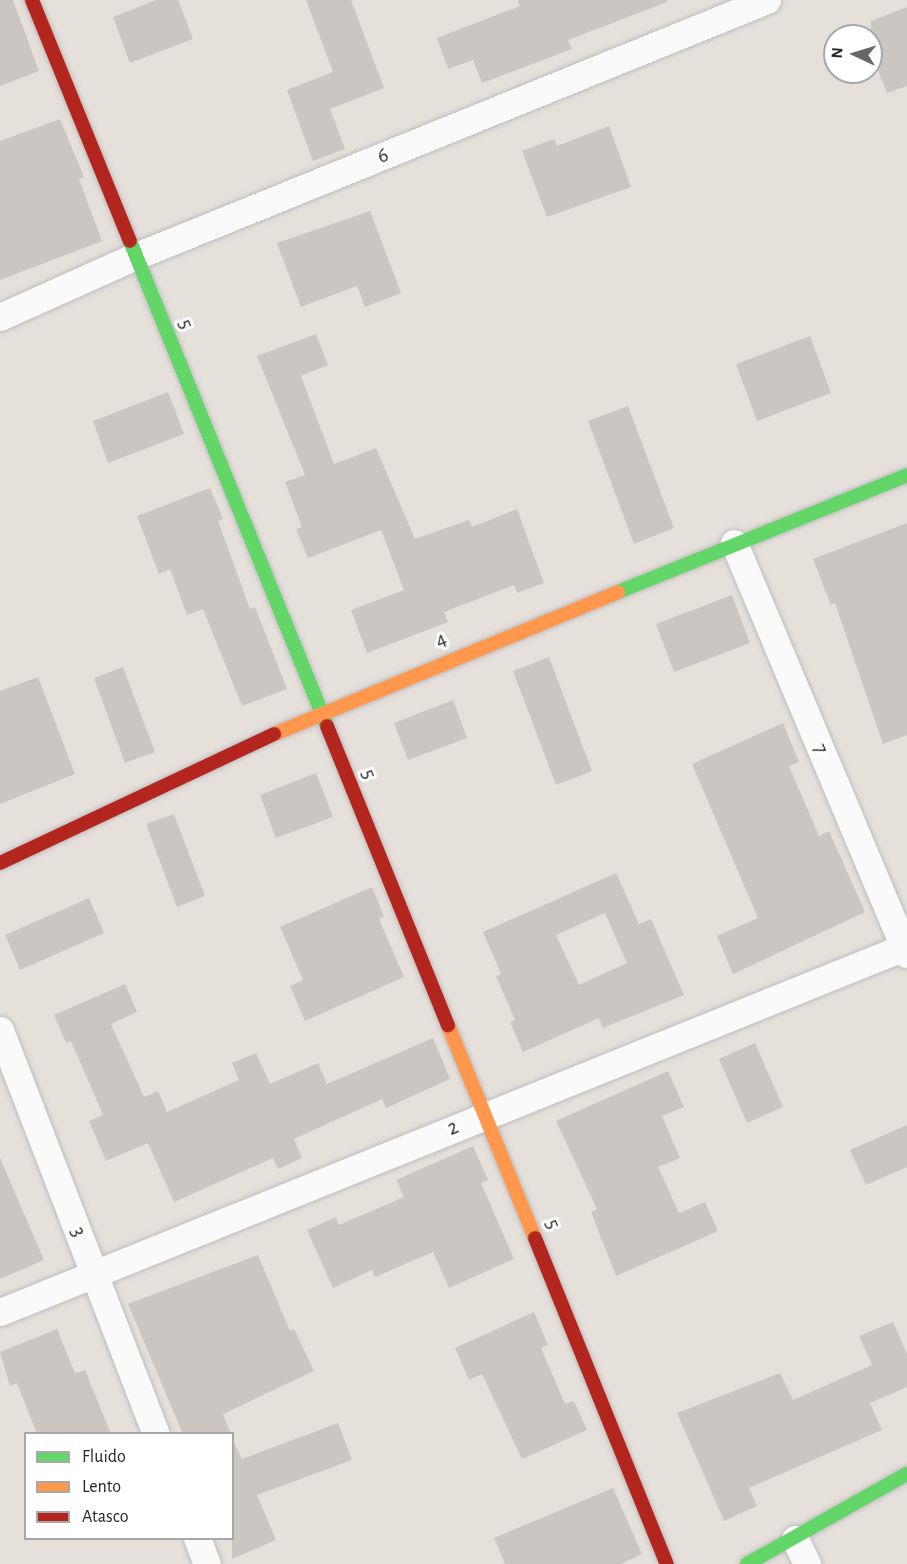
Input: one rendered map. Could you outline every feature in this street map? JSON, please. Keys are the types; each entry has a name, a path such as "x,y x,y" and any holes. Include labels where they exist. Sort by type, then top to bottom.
{"street":[{"name":"5","path":"32,0 667,1564"},
{"name":"6","path":"0,317 136,256 767,0"},
{"name":"4","path":"0,863 321,712 734,543 907,475"},
{"name":"7","path":"734,543 906,949"},
{"name":"2","path":"0,1312 486,1115 906,949"},
{"name":"3","path":"0,1030 155,1432"},
{"path":"747,1564 907,1474"},
{"path":"795,1539 807,1564"},
{"path":"197,1540 207,1564"}],"building":[{"path":"0,0 13,0 39,71 0,86"},
{"path":"156,0 178,0 193,39 130,63 113,17"},
{"path":"306,0 351,0 384,88 330,109 345,149 313,161 287,90 333,72"},
{"path":"518,0 667,0 667,2 568,40 572,49 482,83 473,60 448,69 437,38 520,6"},
{"path":"907,7 907,86 887,93 883,83 883,24 871,24 871,21"},
{"path":"60,119 84,177 79,179 102,241 0,280 0,141"},
{"path":"609,126 631,187 547,217 522,151 554,139 557,146"},
{"path":"370,211 401,293 365,307 357,286 301,307 277,243"},
{"path":"316,334 328,365 301,376 334,464 376,448 415,539 469,520 472,527 517,509 544,583 517,593 514,585 444,612 448,622 367,653 351,610 404,590 381,530 308,558 296,529 302,527 285,482 305,475 257,356"},
{"path":"810,336 831,393 757,421 736,364"},
{"path":"168,392 184,434 108,463 93,421"},
{"path":"628,406 674,528 634,544 588,421"},
{"path":"210,488 223,519 218,521 250,609 255,607 287,689 242,706 203,609 187,615 170,569 159,574 137,516"},
{"path":"907,523 907,735 883,744 835,603 831,605 813,559"},
{"path":"732,595 750,643 674,672 656,624"},
{"path":"549,657 592,771 556,785 513,671"},
{"path":"123,667 155,752 125,763 94,678"},
{"path":"38,677 75,774 0,804 0,691"},
{"path":"453,700 467,738 408,760 394,723"},
{"path":"783,723 799,762 789,766 819,836 829,831 865,912 733,974 717,936 758,918 692,764"},
{"path":"316,773 333,817 276,838 260,795"},
{"path":"174,814 205,896 177,907 146,824"},
{"path":"616,873 639,924 651,919 684,995 603,1028 599,1018 523,1052 510,1022 515,1020 496,976 501,974 483,932","holes":["605,913 627,963 579,985 556,935"]},
{"path":"372,887 384,916 379,919 404,977 305,1021 290,986 303,980 280,927"},
{"path":"89,898 104,933 20,970 5,935"},
{"path":"125,984 137,1012 111,1024 144,1097 158,1091 167,1112 239,1080 232,1063 256,1053 270,1084 318,1063 327,1084 433,1038 450,1079 386,1108 382,1099 294,1139 302,1158 278,1169 273,1158 174,1202 148,1143 106,1161 89,1121 103,1115 71,1041 66,1043 54,1015"},
{"path":"755,1043 783,1107 747,1123 719,1059"},
{"path":"668,1071 684,1107 662,1116 680,1158 658,1167 679,1213 705,1202 718,1231 616,1276 591,1212 597,1209 556,1121"},
{"path":"907,1125 907,1167 866,1185 850,1150"},
{"path":"473,1146 488,1180 481,1183 514,1259 449,1288 433,1252 375,1277 372,1270 333,1288 307,1230 336,1217 339,1225 404,1197 396,1180"},
{"path":"0,1158 44,1260 0,1279"},
{"path":"258,1255 290,1331 294,1329 314,1371 223,1414 230,1432 182,1432 128,1304"},
{"path":"534,1312 548,1345 541,1348 565,1404 574,1401 587,1430 522,1459 482,1374 469,1380 455,1348"},
{"path":"893,1322 907,1354 907,1387 870,1403 882,1430 749,1488 757,1506 724,1521 677,1413 780,1373 793,1400 872,1365 859,1336"},
{"path":"57,1329 75,1373 85,1370 110,1432 36,1432 17,1383 10,1386 0,1352"},
{"path":"338,1423 352,1460 257,1495 276,1540 232,1559 234,1442 242,1459"},
{"path":"613,1488 642,1554 621,1564 505,1564 494,1538"}],"traffic: fast":[{"path":"130,241 327,726"},
{"path":"618,592 907,475"},
{"path":"747,1564 907,1474"}],"traffic: slow":[{"path":"274,734 618,592"},
{"path":"448,1025 535,1238"}],"traffic: jam":[{"path":"32,0 130,241"},
{"path":"327,726 448,1025"},
{"path":"0,863 274,734"},
{"path":"535,1238 667,1564"}]}
